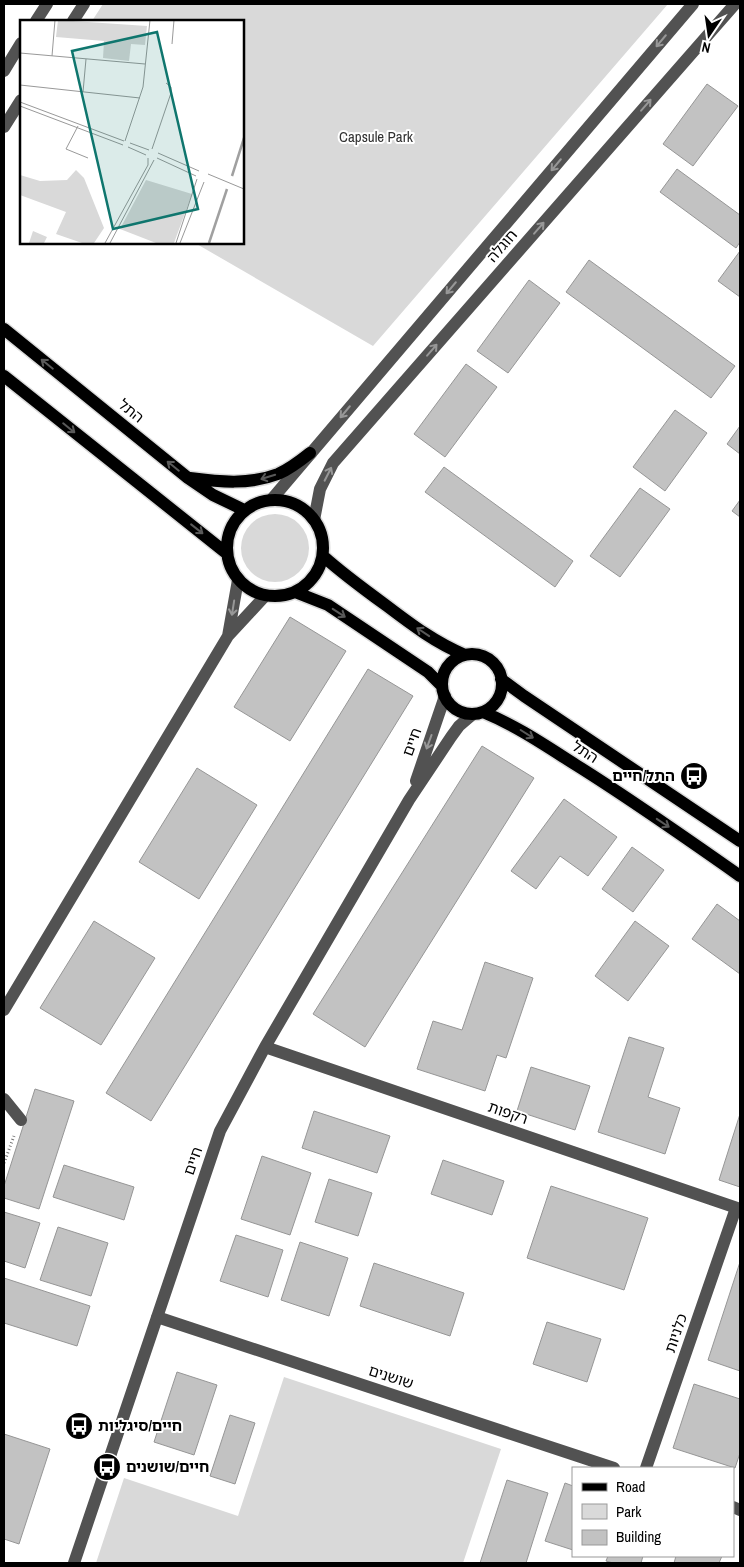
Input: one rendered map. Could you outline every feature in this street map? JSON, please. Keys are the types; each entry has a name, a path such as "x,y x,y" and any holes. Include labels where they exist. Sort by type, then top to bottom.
{"main road":[{"name":"התל","path":"4,329 188,478 213,495 244,510"},
{"path":"4,376 226,552"},
{"path":"188,478 217,482 250,481 278,474 290,468 310,453"},
{"path":"272,499 288,501 303,508 314,520 320,531 323,544 320,568 314,578 295,592 280,597 264,596 250,590 238,580 229,567 226,552 227,536 233,522 244,510 257,503 272,499"},
{"path":"323,556 345,576 422,632 446,647 466,655 485,657 492,663 498,670 502,689 492,707 478,713 463,713 454,709 447,701 444,691 444,673 456,659 466,655"},
{"path":"295,592 328,605 428,672 444,691"},
{"name":"התל","path":"501,679 740,841"},
{"name":"התל","path":"478,713 503,720 522,730 740,876"}],"street":[{"path":"37,20 47,4"},
{"path":"74,20 84,4"},
{"name":"חוגלה","path":"272,499 693,4"},
{"name":"חוגלה","path":"314,520 320,489 333,463 735,4"},
{"path":"4,71 20,46"},
{"path":"4,127 20,102"},
{"path":"228,636 238,580"},
{"path":"4,1010 228,636 264,596"},
{"name":"חיים","path":"409,800 444,691"},
{"name":"חיים","path":"74,1563 220,1131 265,1047 409,800 451,737 460,726 478,713"},
{"name":"רקפות","path":"265,1047 738,1209"},
{"path":"4,1100 21,1120"},
{"name":"כלניות","path":"646,1467 738,1209"},
{"name":"שושנים","path":"157,1317 611,1467"}],"path":[{"path":"4,1163 21,1120"}],"green space":[{"name":"Capsule Park","path":"103,4 668,4 373,346 197,244 244,244 244,20 93,20"},
{"path":"275,514 288,517 299,524 306,535 309,548 306,561 299,572 288,579 275,582 262,579 251,572 244,561 241,548 244,535 251,524 262,517"},
{"path":"284,1377 501,1449 463,1563 96,1563 124,1478 238,1516"}],"building":[{"path":"707,84 738,106 693,166 663,144"},
{"path":"677,169 740,215 740,242 736,248 660,192"},
{"path":"740,251 740,297 718,281"},
{"path":"589,260 735,366 711,398 566,292"},
{"path":"529,280 560,303 508,373 477,351"},
{"path":"466,364 497,387 445,457 414,434"},
{"path":"675,410 707,433 665,491 633,467"},
{"path":"740,426 740,454 727,444"},
{"path":"444,467 573,561 555,587 425,492"},
{"path":"640,488 670,509 620,577 590,556"},
{"path":"740,500 740,517 732,511"},
{"path":"290,617 346,651 290,741 234,707"},
{"path":"368,669 413,696 151,1121 106,1093"},
{"path":"482,746 534,778 365,1047 313,1014"},
{"path":"197,768 257,805 199,899 139,862"},
{"path":"564,799 617,837 588,876 560,856 536,889 511,871"},
{"path":"632,847 664,870 633,912 602,889"},
{"path":"717,904 740,921 740,974 692,939"},
{"path":"94,921 155,958 101,1045 40,1008"},
{"path":"635,921 669,946 628,1001 595,976"},
{"path":"485,962 533,978 506,1058 497,1055 485,1091 417,1069 433,1021 462,1030"},
{"path":"629,1037 664,1048 648,1097 680,1108 665,1154 598,1132"},
{"path":"531,1067 590,1086 575,1130 517,1111"},
{"path":"35,1089 74,1101 39,1209 4,1198 4,1186"},
{"path":"314,1111 390,1136 377,1173 302,1148"},
{"path":"740,1114 740,1187 719,1180"},
{"path":"262,1156 311,1173 290,1235 241,1219"},
{"path":"443,1160 504,1181 492,1215 431,1194"},
{"path":"64,1165 134,1187 124,1220 53,1197"},
{"path":"329,1179 372,1193 358,1236 315,1222"},
{"path":"551,1186 648,1218 624,1290 527,1258"},
{"path":"4,1212 40,1223 25,1268 4,1261"},
{"path":"58,1227 108,1243 91,1296 40,1280"},
{"path":"236,1235 283,1250 268,1297 220,1281"},
{"path":"300,1242 348,1258 329,1316 281,1300"},
{"path":"740,1262 740,1371 708,1360"},
{"path":"374,1263 464,1293 450,1336 360,1306"},
{"path":"4,1278 90,1306 77,1346 4,1323"},
{"path":"547,1322 601,1339 587,1382 533,1364"},
{"path":"177,1372 217,1385 194,1455 154,1442"},
{"path":"694,1384 740,1399 740,1453 735,1468 673,1448"},
{"path":"230,1415 255,1423 235,1484 210,1476"},
{"path":"4,1434 50,1449 19,1544 4,1539"},
{"path":"507,1480 548,1493 526,1563 480,1563"},
{"path":"565,1483 572,1486 572,1550 545,1541"},
{"path":"608,1557 643,1557 641,1563 613,1563 606,1561"},
{"path":"676,1557 722,1557 719,1563 674,1563"}],"place":[{"name":"התל/חיים","path":"694,776"},
{"name":"חיים/סיגליות","path":"79,1426"},
{"name":"חיים/שושנים","path":"107,1467"}]}
